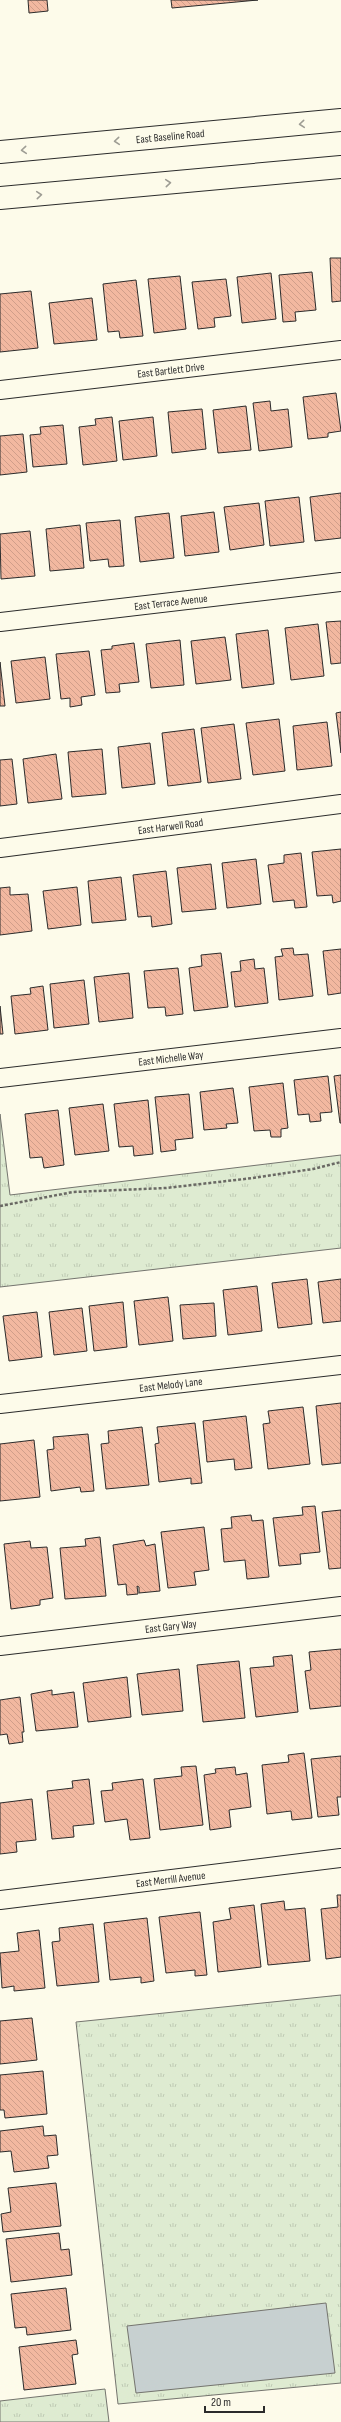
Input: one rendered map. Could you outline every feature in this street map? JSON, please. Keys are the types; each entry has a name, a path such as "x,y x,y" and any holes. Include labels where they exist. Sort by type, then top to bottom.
{"main road":[{"name":"East Baseline Road","path":"0,152 341,120"},
{"path":"0,198 341,167"}],"street":[{"name":"East Bartlett Drive","path":"0,390 341,350"},
{"name":"East Terrace Avenue","path":"0,622 341,582"},
{"name":"East Harwell Road","path":"0,848 341,804"},
{"name":"East Michelle Way","path":"0,1078 341,1038"},
{"name":"East Melody Lane","path":"0,1404 341,1365"},
{"name":"East Gary Way","path":"0,1646 341,1606"},
{"name":"East Merrill Avenue","path":"0,1900 341,1858"}],"path":[{"path":"0,1206 72,1192 166,1188 314,1169 341,1162"}],"green space":[{"path":"0,1114 10,1195 341,1155 341,1248 0,1287"},
{"path":"341,1995 341,2383 118,2404 76,2022"},
{"path":"105,2389 109,2422 0,2422 0,2401"}],"shaded area":[{"path":"326,2303 335,2373 136,2393 127,2326"}],"building":[{"path":"28,0 47,0 48,11 29,13"},
{"path":"171,0 258,0 172,8"},
{"path":"330,258 341,258 341,301 332,302"},
{"path":"312,272 316,310 295,312 296,321 283,322 279,275"},
{"path":"271,273 276,319 242,323 237,277"},
{"path":"180,276 186,329 154,333 148,279"},
{"path":"226,279 231,316 214,318 215,327 198,329 192,282"},
{"path":"136,280 143,336 120,338 119,331 108,332 103,284"},
{"path":"31,291 38,348 0,352 0,294"},
{"path":"92,298 97,340 54,344 49,303"},
{"path":"336,393 341,431 328,433 328,437 308,439 303,397"},
{"path":"270,401 271,411 288,409 292,447 259,451 253,403"},
{"path":"246,406 251,450 218,453 213,410"},
{"path":"202,409 206,449 172,453 168,412"},
{"path":"112,417 117,461 83,465 79,427 96,425 95,419"},
{"path":"153,417 157,456 123,460 119,421"},
{"path":"63,425 67,464 33,467 30,435 41,434 40,427"},
{"path":"23,434 27,472 0,475 0,436"},
{"path":"341,493 341,538 315,541 310,497"},
{"path":"299,497 304,542 270,546 265,501"},
{"path":"259,503 264,545 230,550 224,507"},
{"path":"214,512 219,552 185,556 181,516"},
{"path":"169,513 174,558 140,562 135,517"},
{"path":"120,520 124,566 109,567 108,559 90,561 86,523"},
{"path":"80,525 84,568 50,571 46,529"},
{"path":"30,531 35,576 1,579 0,534"},
{"path":"341,621 341,663 331,664 326,622"},
{"path":"318,624 324,676 291,680 285,628"},
{"path":"268,630 274,684 242,688 236,634"},
{"path":"225,637 231,680 196,684 191,641"},
{"path":"180,640 184,685 151,688 146,644"},
{"path":"134,643 139,682 119,684 120,692 106,693 101,650 112,649 112,646"},
{"path":"89,651 95,695 81,697 82,705 70,707 70,698 61,699 56,654"},
{"path":"45,657 50,699 16,703 11,661"},
{"path":"0,662 5,706 0,706"},
{"path":"341,712 341,753 336,713"},
{"path":"279,719 285,771 253,775 246,723"},
{"path":"327,722 332,766 297,770 293,726"},
{"path":"234,724 241,779 208,783 201,728"},
{"path":"194,729 201,782 168,786 162,733"},
{"path":"150,743 155,784 122,788 118,747"},
{"path":"102,749 106,794 72,797 68,752"},
{"path":"56,754 62,799 28,803 23,759"},
{"path":"12,759 17,804 0,806 0,760"},
{"path":"341,849 341,901 333,903 332,895 317,896 312,852"},
{"path":"301,853 307,907 295,908 294,900 273,902 268,865 284,863 284,855"},
{"path":"256,859 261,904 227,908 222,863"},
{"path":"211,864 216,909 182,912 177,868"},
{"path":"166,871 172,924 152,927 151,916 138,917 133,875"},
{"path":"121,877 126,920 92,923 88,881"},
{"path":"10,887 10,895 28,894 32,931 0,935 0,888"},
{"path":"77,887 81,925 48,929 43,891"},
{"path":"293,948 294,955 308,954 313,996 279,1000 275,957 283,956 281,949"},
{"path":"341,949 341,993 328,995 323,951"},
{"path":"221,953 228,1007 194,1011 189,968 202,966 201,955"},
{"path":"254,959 255,969 264,968 268,1003 235,1007 231,972 241,971 240,961"},
{"path":"178,968 183,1014 166,1016 165,1007 148,1008 144,971"},
{"path":"129,973 133,1018 99,1022 94,977"},
{"path":"84,980 89,1024 54,1028 50,984"},
{"path":"43,986 48,1030 15,1034 11,996 31,994 30,988"},
{"path":"0,1006 3,1034 0,1034"},
{"path":"341,1075 341,1123 340,1123 334,1076"},
{"path":"328,1076 332,1112 320,1113 321,1121 310,1122 309,1114 298,1115 294,1080"},
{"path":"283,1083 288,1128 281,1129 281,1137 271,1137 270,1130 254,1131 249,1087"},
{"path":"233,1088 238,1123 226,1124 227,1128 204,1130 200,1092"},
{"path":"189,1094 193,1138 175,1140 176,1150 161,1152 155,1097"},
{"path":"148,1100 153,1154 134,1156 133,1146 119,1147 114,1104"},
{"path":"103,1104 109,1151 75,1155 69,1108"},
{"path":"58,1110 64,1165 44,1168 42,1157 30,1158 25,1114"},
{"path":"307,1279 312,1324 278,1328 272,1283"},
{"path":"341,1279 341,1321 323,1323 318,1282"},
{"path":"257,1286 262,1331 228,1335 223,1290"},
{"path":"168,1297 173,1341 139,1345 134,1301"},
{"path":"123,1302 127,1347 94,1351 89,1306"},
{"path":"214,1303 216,1336 183,1339 180,1305"},
{"path":"82,1308 87,1351 54,1355 49,1312"},
{"path":"37,1312 42,1357 9,1361 3,1316"},
{"path":"341,1403 341,1463 322,1465 316,1406"},
{"path":"303,1407 310,1464 268,1469 263,1424 270,1423 268,1411"},
{"path":"246,1416 252,1468 235,1470 234,1459 207,1462 203,1421"},
{"path":"195,1423 202,1483 191,1484 191,1478 159,1482 155,1444 159,1443 157,1427"},
{"path":"142,1427 149,1485 106,1489 101,1444 109,1443 108,1431"},
{"path":"88,1434 94,1491 81,1492 80,1487 51,1491 47,1450 54,1449 53,1437"},
{"path":"34,1440 40,1497 0,1501 0,1444"},
{"path":"315,1506 320,1552 300,1554 301,1564 279,1566 273,1518 303,1515 302,1507"},
{"path":"341,1510 341,1568 329,1569 322,1512"},
{"path":"251,1515 252,1521 263,1520 269,1577 247,1579 245,1560 224,1562 221,1529 232,1528 231,1517"},
{"path":"204,1527 209,1570 194,1572 196,1585 168,1588 161,1532"},
{"path":"100,1537 106,1596 65,1599 60,1548 86,1546 85,1539"},
{"path":"144,1540 146,1546 155,1544 160,1591 139,1593 139,1587 137,1586 138,1594 127,1595 126,1584 118,1585 113,1545"},
{"path":"30,1541 31,1548 47,1547 53,1598 40,1600 40,1605 11,1609 4,1544"},
{"path":"341,1649 341,1706 310,1709 305,1671 311,1670 309,1652"},
{"path":"292,1655 298,1712 256,1717 250,1668 274,1666 273,1657"},
{"path":"239,1661 245,1718 203,1722 197,1665"},
{"path":"179,1669 183,1711 142,1715 137,1674"},
{"path":"127,1677 131,1717 88,1722 83,1683"},
{"path":"52,1690 52,1695 74,1692 78,1727 36,1731 31,1694"},
{"path":"20,1697 24,1732 22,1732 23,1742 9,1744 7,1734 0,1735 0,1700"},
{"path":"304,1753 312,1818 292,1820 291,1811 267,1814 262,1765 289,1762 288,1755"},
{"path":"341,1756 341,1797 337,1797 339,1815 318,1817 311,1759"},
{"path":"196,1766 203,1825 160,1830 154,1779 182,1776 181,1767"},
{"path":"235,1767 236,1775 247,1773 251,1807 229,1810 231,1827 210,1830 204,1775 216,1773 215,1769"},
{"path":"89,1779 94,1824 73,1826 74,1837 52,1839 47,1791 73,1788 72,1781"},
{"path":"143,1779 150,1838 130,1840 127,1819 105,1822 101,1791 113,1790 112,1783"},
{"path":"32,1799 36,1840 16,1842 17,1852 0,1854 0,1803"},
{"path":"337,1895 341,1895 341,1957 326,1959 321,1909 338,1907"},
{"path":"284,1901 285,1910 305,1908 310,1961 268,1965 261,1904"},
{"path":"254,1905 261,1967 218,1972 213,1922 231,1919 229,1908"},
{"path":"200,1912 207,1975 195,1976 195,1970 166,1973 159,1917"},
{"path":"147,1918 154,1981 141,1983 141,1977 110,1980 104,1923"},
{"path":"93,1924 99,1982 57,1986 52,1942 60,1941 59,1928"},
{"path":"39,1930 45,1988 14,1991 14,1986 2,1988 0,1953 19,1951 17,1933"},
{"path":"32,2018 37,2060 0,2064 0,2021"},
{"path":"43,2071 47,2114 5,2118 4,2110 0,2110 0,2075"},
{"path":"43,2126 44,2136 56,2135 58,2155 47,2156 49,2168 14,2172 11,2151 0,2152 0,2131"},
{"path":"56,2183 61,2226 3,2232 1,2214 11,2212 8,2188"},
{"path":"59,2233 61,2250 69,2249 72,2275 11,2282 6,2239"},
{"path":"66,2288 71,2330 27,2335 26,2327 15,2328 11,2294"},
{"path":"76,2340 78,2354 72,2355 76,2384 24,2390 19,2347"}]}
